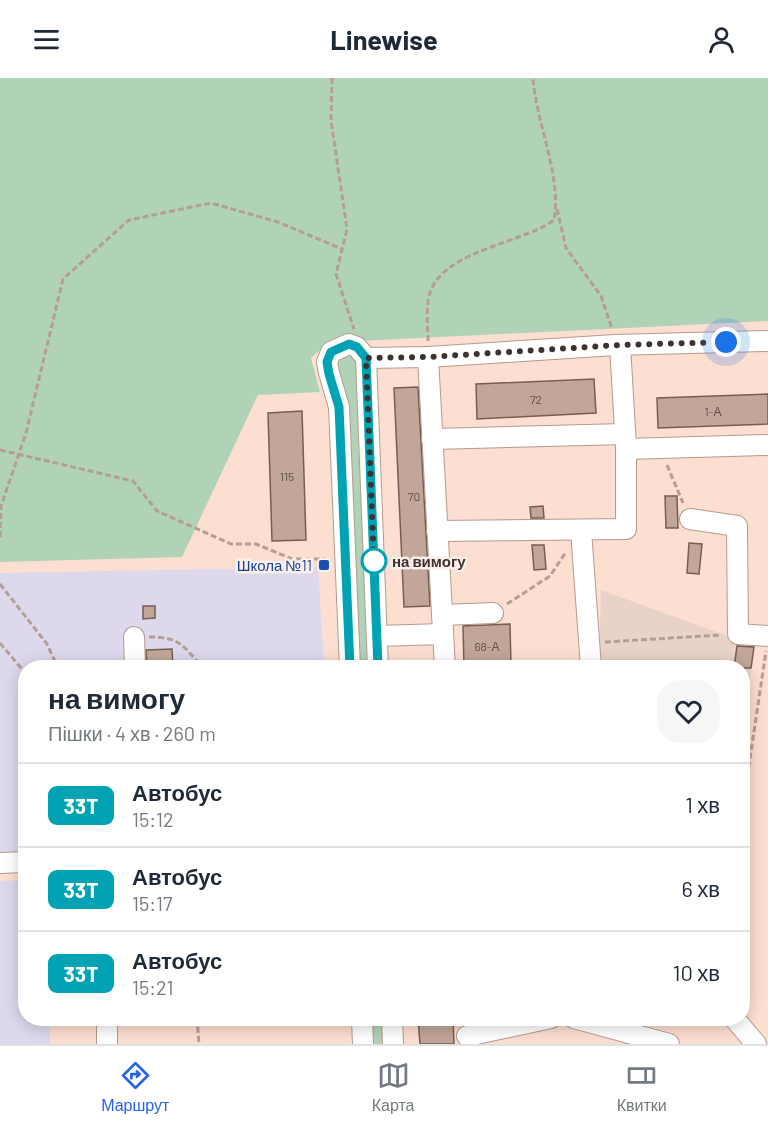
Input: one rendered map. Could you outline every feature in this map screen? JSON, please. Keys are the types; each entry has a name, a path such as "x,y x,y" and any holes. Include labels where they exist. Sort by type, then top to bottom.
{"street":[{"path":"366,358 428,357 617,345 768,341"},
{"path":"350,660 339,407 327,362 331,352 349,344 357,347 366,358 378,660"},
{"path":"437,531 626,529 626,442 617,345"},
{"path":"428,357 444,660"},
{"path":"432,439 626,442 659,448 768,444"},
{"path":"690,519 737,526 738,634 768,636"},
{"path":"581,530 590,660"},
{"path":"377,636 493,613"},
{"path":"134,637 135,660"},
{"path":"0,863 18,862"},
{"path":"106,1044 107,1026"},
{"path":"362,1026 363,1044"},
{"path":"392,1026 393,1044"},
{"path":"466,1033 505,1026"},
{"path":"603,1026 669,1044"},
{"path":"741,1026 756,1044"}],"path":[{"path":"332,78 330,120 347,229 336,274 354,330"},
{"path":"533,78 535,100 546,138 556,208 566,248 601,296 617,345"},
{"path":"0,537 1,506 26,433 63,279 129,220 211,202 278,222 342,249"},
{"path":"428,357 431,290 440,277 454,265 522,234 542,229 554,220 556,208"},
{"path":"659,448 690,519"},
{"path":"0,450 133,481 156,511 231,544 256,544 292,559 326,559"},
{"path":"493,613 550,576 581,530"},
{"path":"0,584 47,644 54,660"},
{"path":"589,643 738,634"},
{"path":"750,758 768,636"},
{"path":"134,637 172,638 184,645 197,660"},
{"path":"0,643 18,664"},
{"path":"198,1026 199,1044"}],"shaded area":[{"path":"318,567 324,660 18,660 18,853 0,854 0,573"},
{"path":"601,590 755,646 750,681 750,660 599,660"},
{"path":"18,880 18,1026 50,1026 50,1044 0,1044 0,881"}],"green space":[{"path":"0,78 768,78 768,321 344,340 332,343 311,358 320,392 258,395 182,557 0,562"},
{"path":"342,352 352,352 357,358 372,660 357,660 336,362"},
{"path":"368,1026 383,1026 384,1044 369,1044"}],"building":[{"path":"594,379 596,413 477,419 476,384"},
{"path":"418,387 430,606 404,607 394,388"},
{"path":"768,394 768,424 658,428 657,398"},
{"path":"302,411 306,540 272,541 268,413"},
{"path":"665,496 677,496 678,528 666,528"},
{"path":"543,506 544,518 531,518 530,507"},
{"path":"689,543 702,544 699,574 687,573"},
{"path":"532,545 544,545 546,569 534,570"},
{"path":"143,606 155,606 155,618 143,619"},
{"path":"510,624 511,660 464,660 463,626"},
{"path":"737,646 754,647 751,668 750,660 735,660"},
{"path":"172,649 173,660 147,660 146,650"},
{"path":"419,1026 453,1026 454,1044 420,1044"}],"bus line":[{"name":"33T","path":"350,660 339,407 327,362 331,352 338,346 349,344 357,347 366,358 378,660"}],"place":[{"name":"на вимогу","path":"374,561"},
{"name":"Школа №11","path":"324,565"}],"route":[{"path":"374,561 374,566 366,358 726,342"}]}
